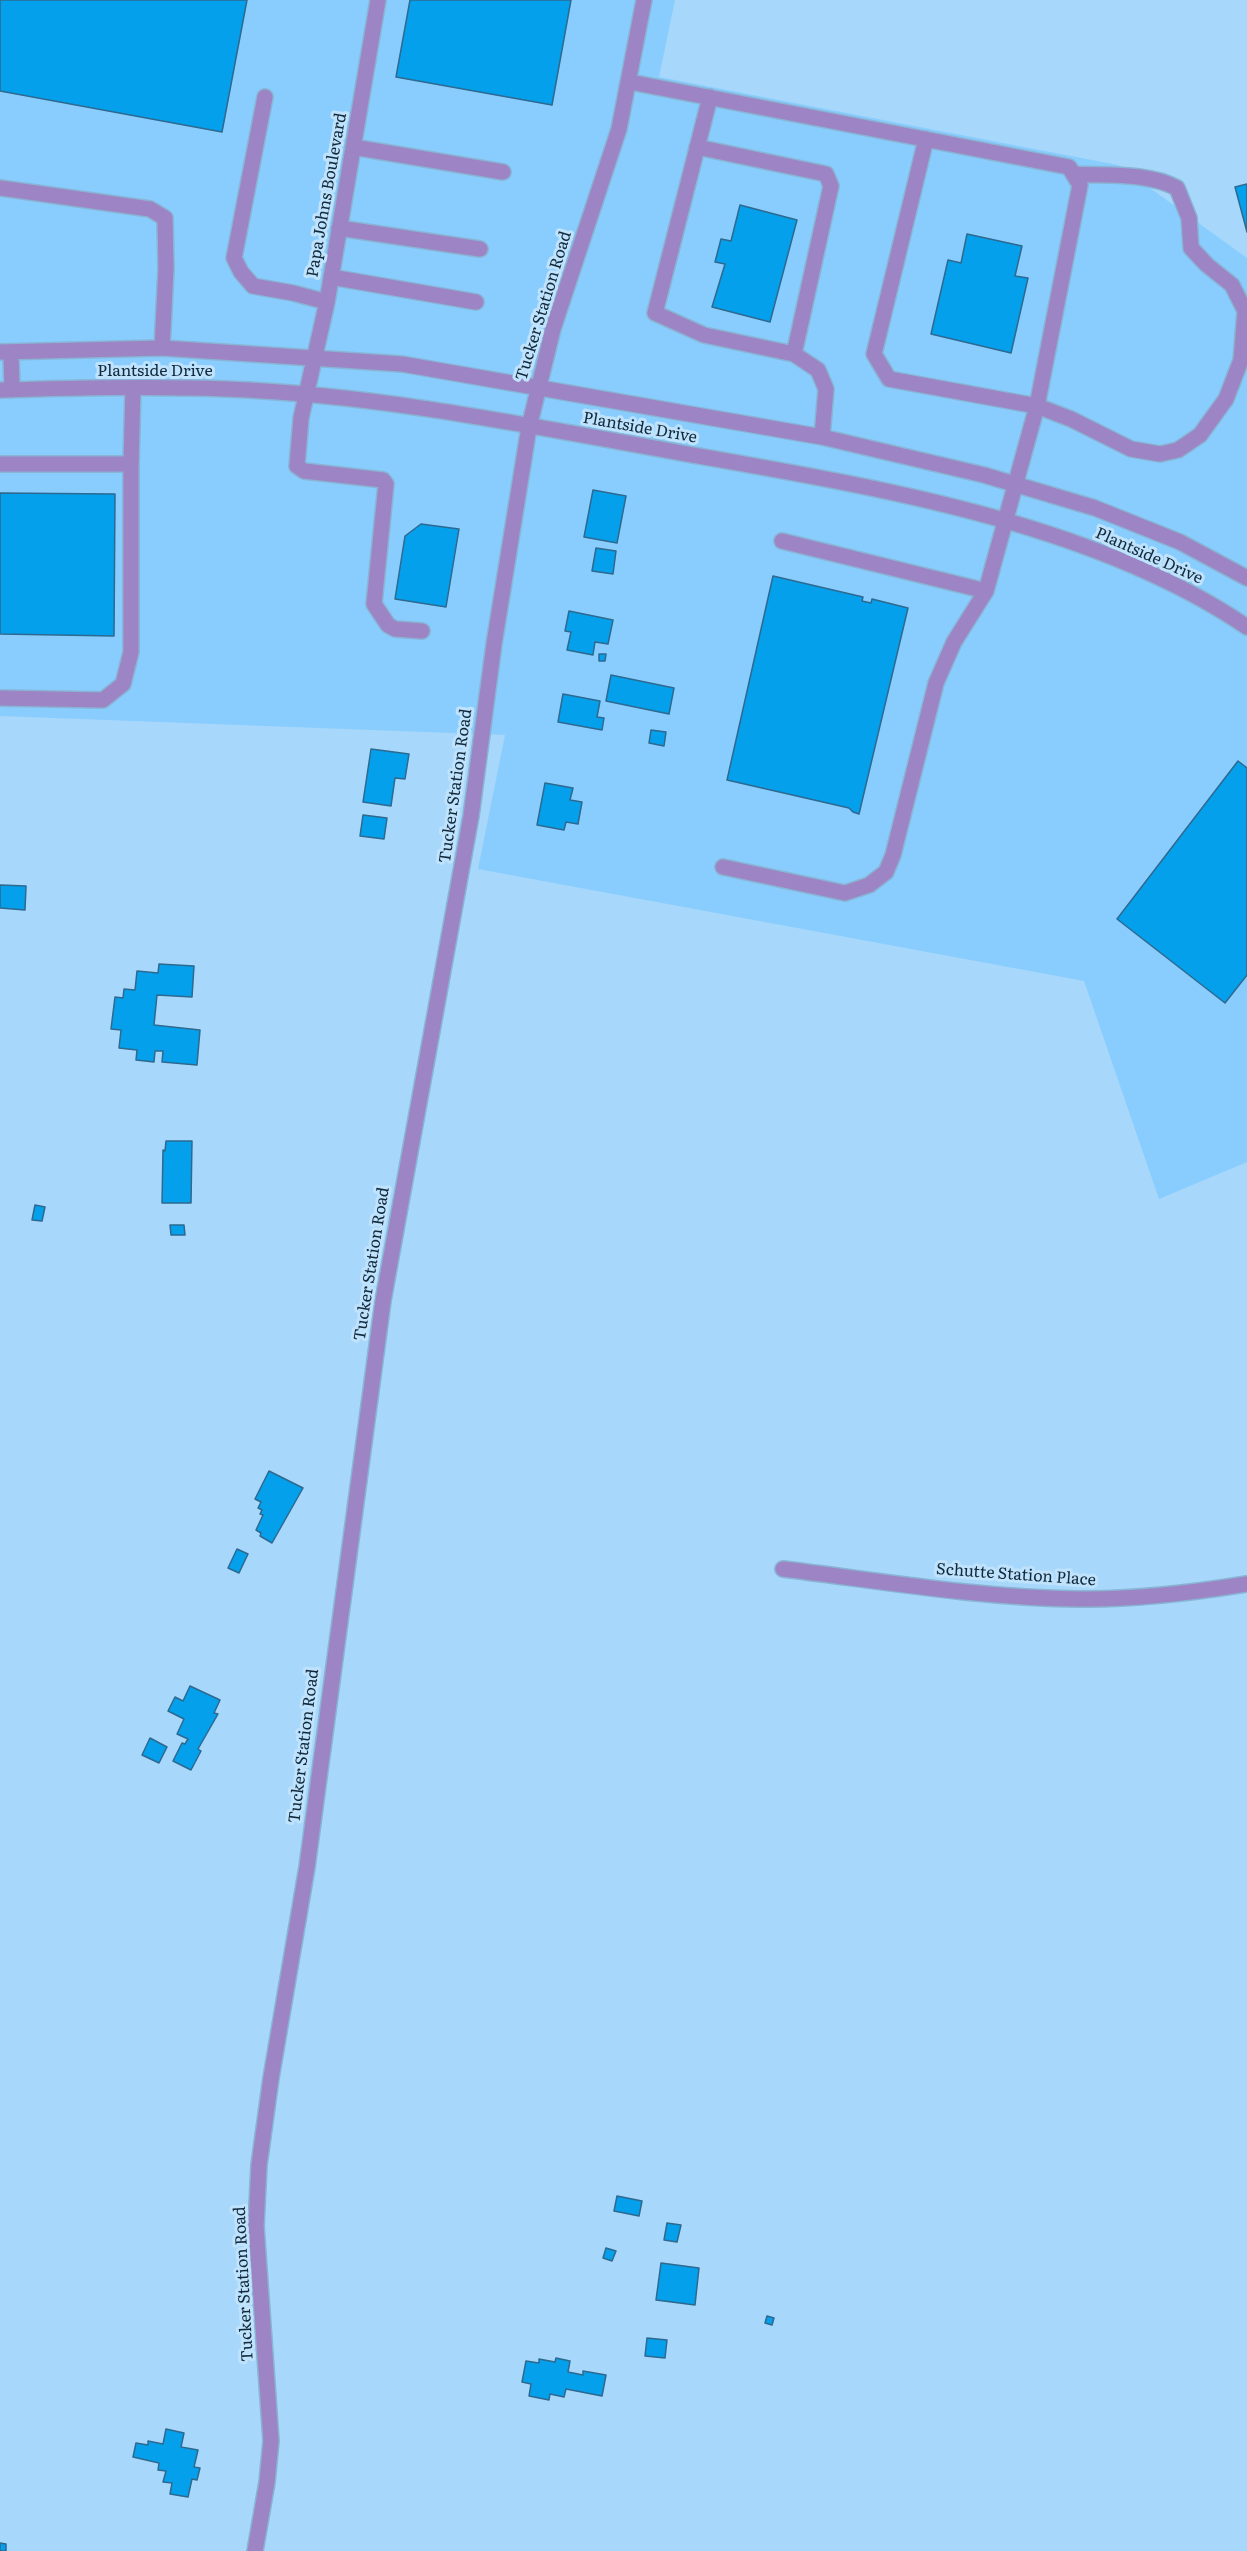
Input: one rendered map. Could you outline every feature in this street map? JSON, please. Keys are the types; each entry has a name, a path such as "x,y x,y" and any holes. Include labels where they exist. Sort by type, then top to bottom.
{"street":[{"name":"Papa Johns Boulevard","path":"378,0 327,302 301,418 297,466 304,471 383,480 386,484 374,604 388,625 422,631"},
{"name":"Tucker Station Road","path":"255,2551 267,2482 271,2441 256,2226 259,2165 271,2078 307,1868 382,1301 471,816 494,644 529,427 553,329 619,129 630,82 644,0"},
{"path":"630,82 1069,167 1080,185 1037,405 1016,485 986,591 954,642 936,683 893,855 886,872 869,885 845,893 723,867"},
{"path":"265,97 234,258 241,272 253,286 327,302"},
{"path":"710,97 655,313 704,335 794,354 818,370 826,389 822,437"},
{"path":"926,139 874,354 889,379 1037,405 1071,418 1131,449 1160,454 1178,450 1200,435 1226,399 1241,360 1245,311 1232,285 1207,266 1191,248 1189,218 1178,188 1166,182 1142,178 1073,174"},
{"path":"353,147 503,172"},
{"path":"697,147 826,174 831,186 794,354"},
{"path":"0,188 150,209 165,218 166,269 162,348"},
{"path":"339,228 480,249"},
{"path":"331,277 476,302"},
{"name":"Plantside Drive","path":"5,352 162,348 402,364 822,437 1016,485 1095,508 1180,542 1247,578"},
{"path":"5,352 6,390"},
{"path":"0,698 103,699 123,684 131,652 133,388"},
{"name":"Plantside Drive","path":"6,390 226,388 305,395 385,404 529,427 804,475 971,512 1100,551 1214,606 1247,627"},
{"path":"0,464 131,464"},
{"path":"782,541 986,591"},
{"name":"Schutte Station Place","path":"783,1569 960,1592 1079,1599 1178,1595 1247,1584"}],"shaded area":[{"path":"0,0 675,0 659,77 1118,165 1247,258 1247,1162 1159,1199 1084,981 478,869 505,735 0,716"}],"building":[{"path":"0,0 247,0 222,132 0,91"},
{"path":"410,0 571,0 552,105 396,77"},
{"path":"1247,184 1247,232 1235,187"},
{"path":"740,205 797,220 770,322 712,307 725,264 715,262 721,239 731,241"},
{"path":"967,234 1022,246 1015,276 1028,278 1011,353 931,334 948,260 961,263"},
{"path":"593,490 626,496 617,543 584,537"},
{"path":"0,493 115,494 114,636 0,634"},
{"path":"421,524 459,529 446,607 395,599 405,536"},
{"path":"596,548 616,551 613,574 592,571"},
{"path":"773,576 863,597 862,601 871,603 872,599 908,608 859,814 849,808 727,780"},
{"path":"569,611 613,620 608,644 595,642 593,655 567,650 571,632 565,631"},
{"path":"599,654 606,654 605,661 599,661"},
{"path":"611,675 674,688 669,714 606,701"},
{"path":"563,694 600,701 597,717 604,718 602,730 558,722"},
{"path":"651,730 666,732 664,746 649,743"},
{"path":"371,749 409,754 405,779 395,778 391,806 363,802"},
{"path":"1238,761 1247,768 1247,975 1225,1003 1117,919"},
{"path":"545,783 573,788 570,800 582,802 578,824 566,822 564,830 537,825"},
{"path":"363,815 387,818 384,839 360,836"},
{"path":"0,885 26,886 25,910 0,908"},
{"path":"159,964 194,966 192,997 157,995 154,1025 200,1030 197,1065 162,1062 163,1051 155,1051 154,1062 136,1060 137,1050 119,1048 121,1030 111,1029 115,997 123,998 124,989 135,990 137,971 158,973"},
{"path":"166,1141 192,1141 191,1203 162,1203 163,1150 165,1151"},
{"path":"35,1205 45,1207 42,1221 32,1220"},
{"path":"170,1225 184,1225 185,1235 171,1235"},
{"path":"269,1471 303,1488 272,1543 260,1536 261,1533 256,1530 263,1515 260,1514 262,1510 258,1508 261,1502 255,1499"},
{"path":"237,1549 248,1554 239,1573 228,1568"},
{"path":"190,1686 220,1700 214,1713 218,1714 198,1749 201,1751 191,1770 173,1761 182,1743 185,1744 188,1739 177,1734 184,1719 168,1711 175,1697 183,1701"},
{"path":"150,1738 167,1747 159,1763 142,1755"},
{"path":"617,2196 642,2201 639,2216 614,2211"},
{"path":"667,2223 681,2225 677,2242 664,2240"},
{"path":"606,2248 616,2251 612,2261 603,2258"},
{"path":"661,2263 699,2268 695,2305 656,2300"},
{"path":"767,2316 774,2318 772,2325 765,2323"},
{"path":"647,2338 667,2340 665,2358 645,2356"},
{"path":"556,2358 570,2361 568,2372 583,2375 583,2371 606,2375 602,2396 566,2389 564,2397 550,2394 549,2400 529,2396 531,2384 522,2382 526,2361 539,2363 539,2359 555,2362"},
{"path":"166,2429 184,2433 181,2447 198,2450 194,2467 200,2468 197,2480 192,2479 188,2497 170,2494 172,2483 163,2482 166,2471 158,2470 159,2463 133,2457 136,2443 148,2445 148,2441 163,2444"},
{"path":"0,2543 6,2544 6,2551 0,2551"}]}
